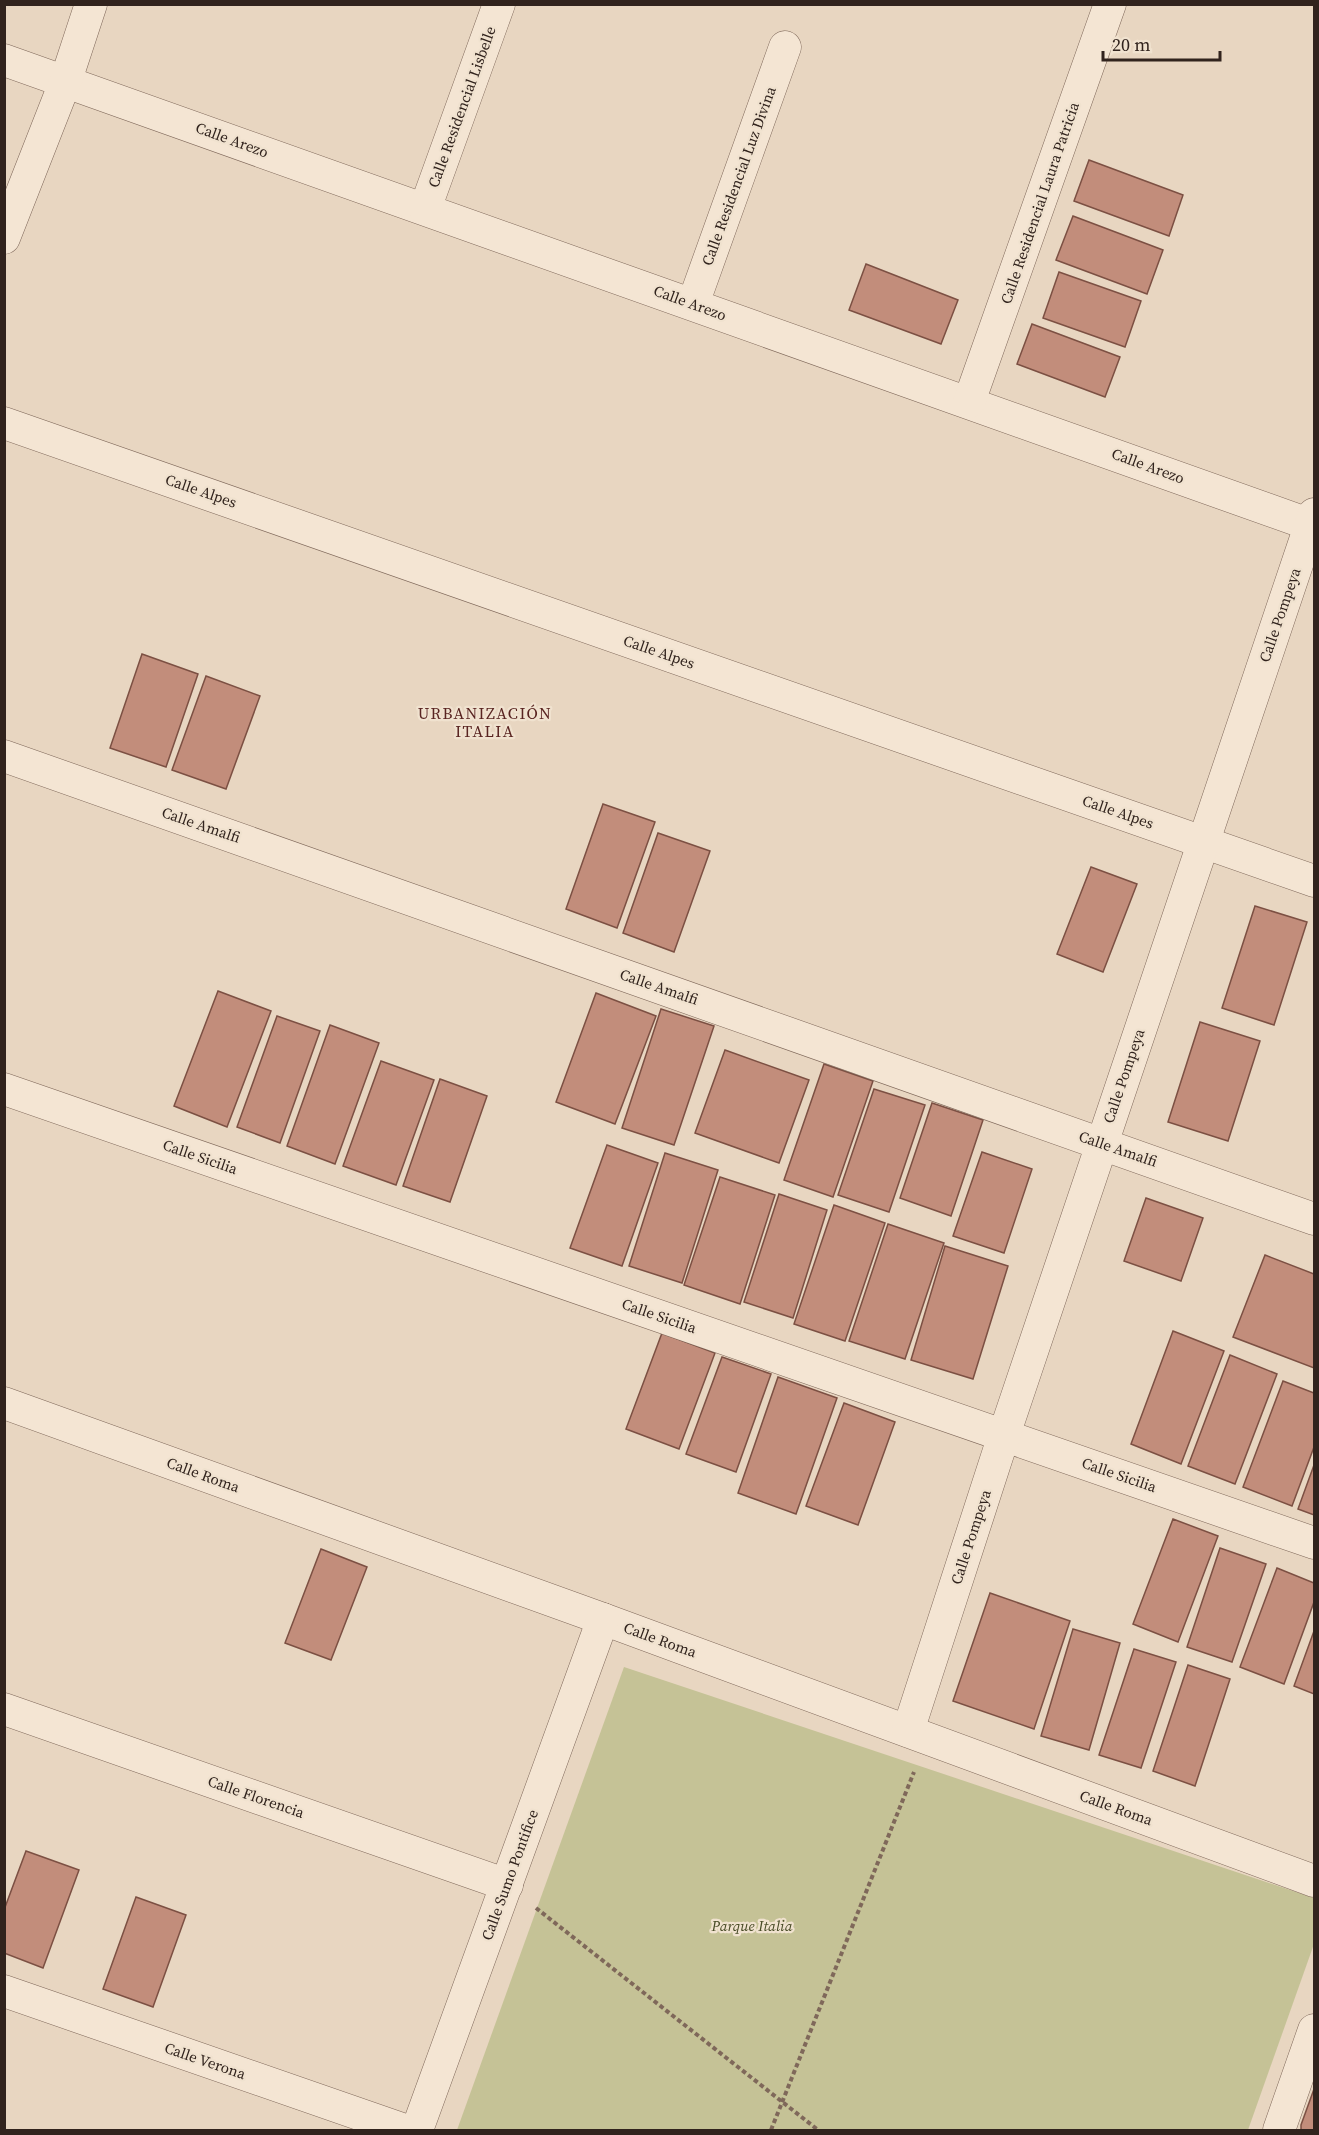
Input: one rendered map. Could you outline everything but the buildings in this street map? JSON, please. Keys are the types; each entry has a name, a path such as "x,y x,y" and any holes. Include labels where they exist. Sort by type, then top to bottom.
{"street":[{"path":"4,238 66,80 91,4"},
{"name":"Calle Residencial Lisbelle","path":"425,209 499,4"},
{"name":"Calle Residencial Laura Patricia","path":"969,402 1110,4"},
{"name":"Calle Residencial Luz Divina","path":"693,304 785,47"},
{"name":"Calle Arezo","path":"4,60 66,80 969,402 1313,521"},
{"name":"Calle Alpes","path":"4,423 1314,880"},
{"name":"Calle Pompeya","path":"918,1735 1004,1435 1313,521"},
{"name":"Calle Amalfi","path":"4,756 1314,1219"},
{"name":"Calle Sicilia","path":"4,1089 1314,1543"},
{"name":"Calle Roma","path":"4,1403 603,1619 1314,1881"},
{"name":"Calle Sumo Pontifice","path":"417,2130 603,1619"},
{"name":"Calle Florencia","path":"4,1709 507,1885"},
{"name":"Calle Verona","path":"4,1991 405,2130"},
{"path":"1279,2130 1314,2030"}],"path":[{"path":"771,2130 918,1735"},
{"path":"507,1885 818,2130"}],"green space":[{"name":"Parque Italia","path":"624,1667 1314,1898 1314,1944 1248,2130 457,2130"}],"district":[{"name":"URBANIZACIÓN ITALIA","path":"485,722"}]}
